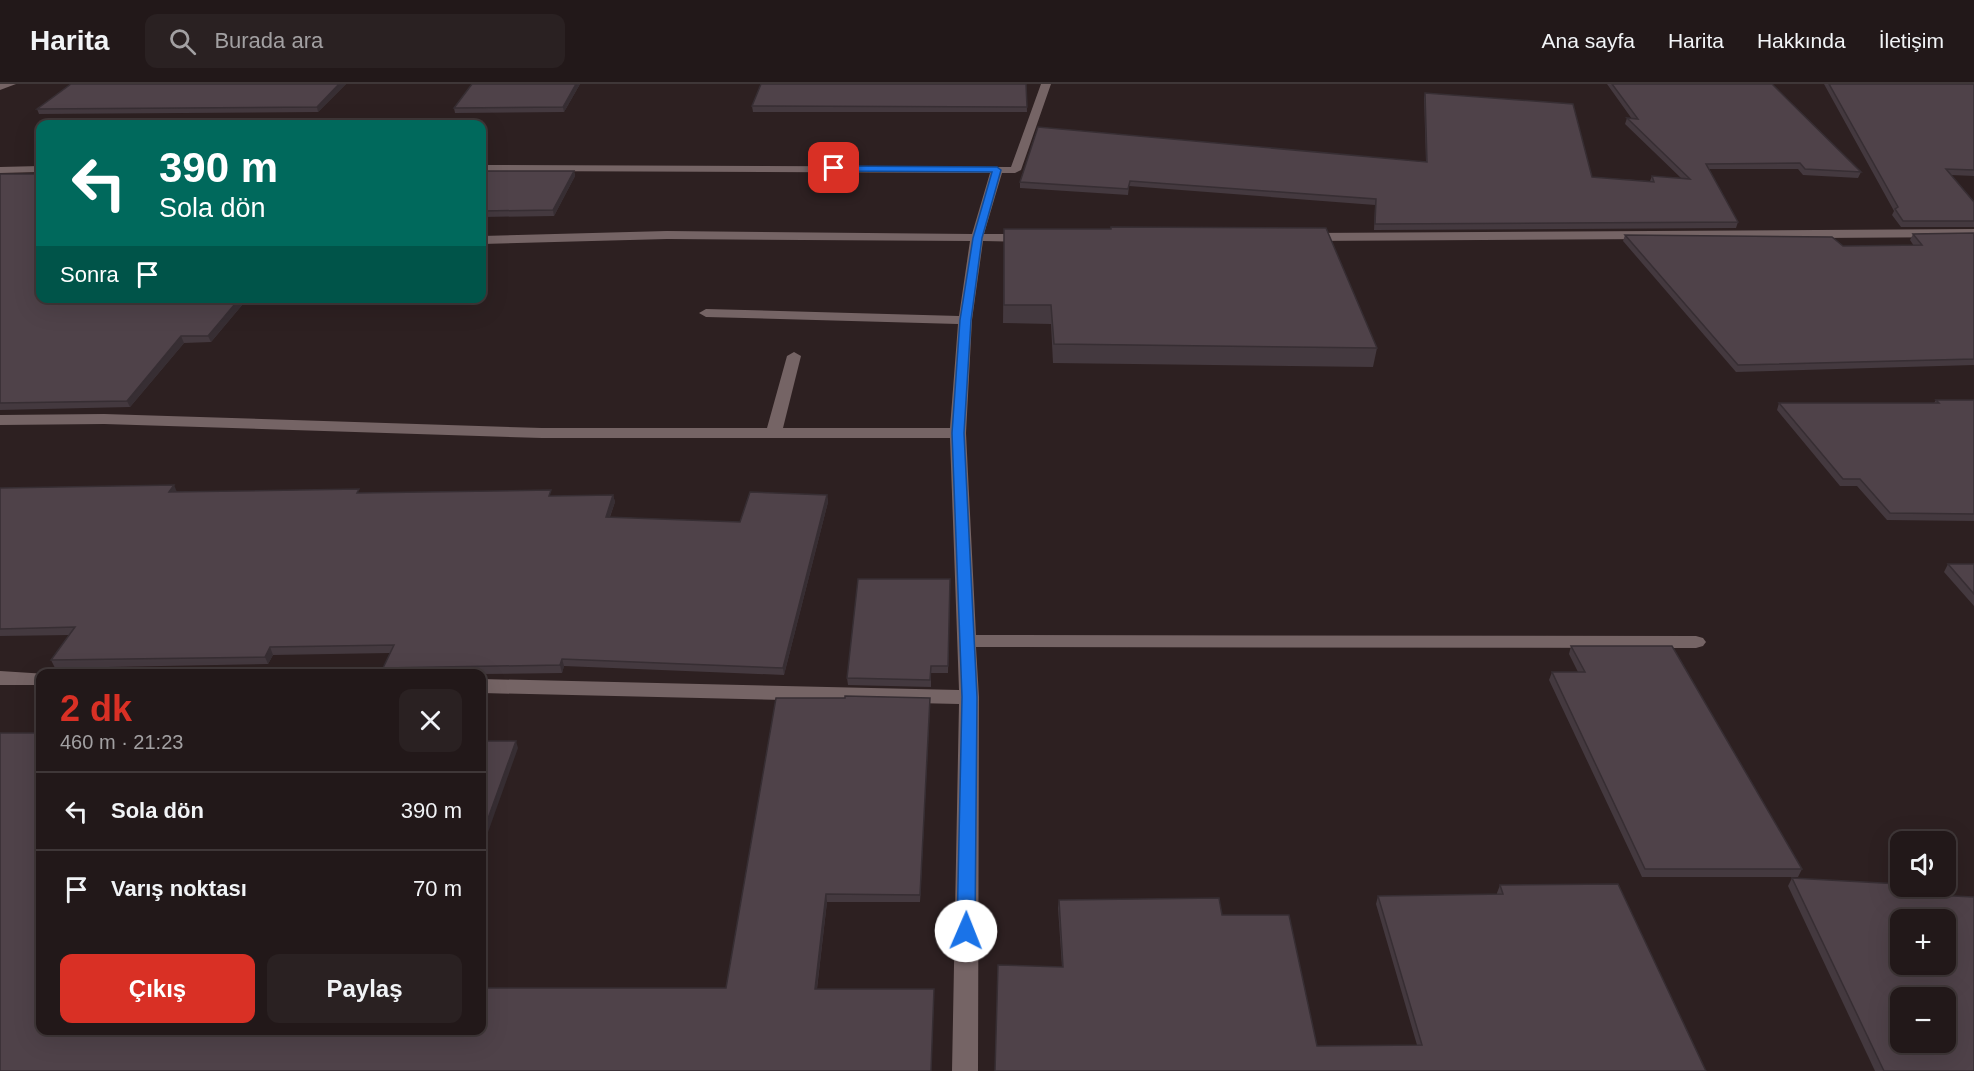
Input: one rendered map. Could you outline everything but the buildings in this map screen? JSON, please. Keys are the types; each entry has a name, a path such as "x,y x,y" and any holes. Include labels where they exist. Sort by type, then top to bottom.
{"street":[{"path":"0,87 11,84"},
{"path":"486,168 1016,170 1046,84"},
{"path":"0,170 36,170"},
{"path":"964,1071 969,697 958,433 965,320 977,238 997,170"},
{"path":"1298,237 1974,233"},
{"path":"486,240 667,235 1037,238"},
{"path":"706,313 965,320"},
{"path":"774,433 794,356"},
{"path":"0,420 104,419 542,433 958,433"},
{"path":"967,641 1696,642"},
{"path":"0,678 36,678"},
{"path":"486,686 969,697"}],"route":[{"path":"834,168 997,170 977,238 965,320 958,433 969,697 966,931"}]}
